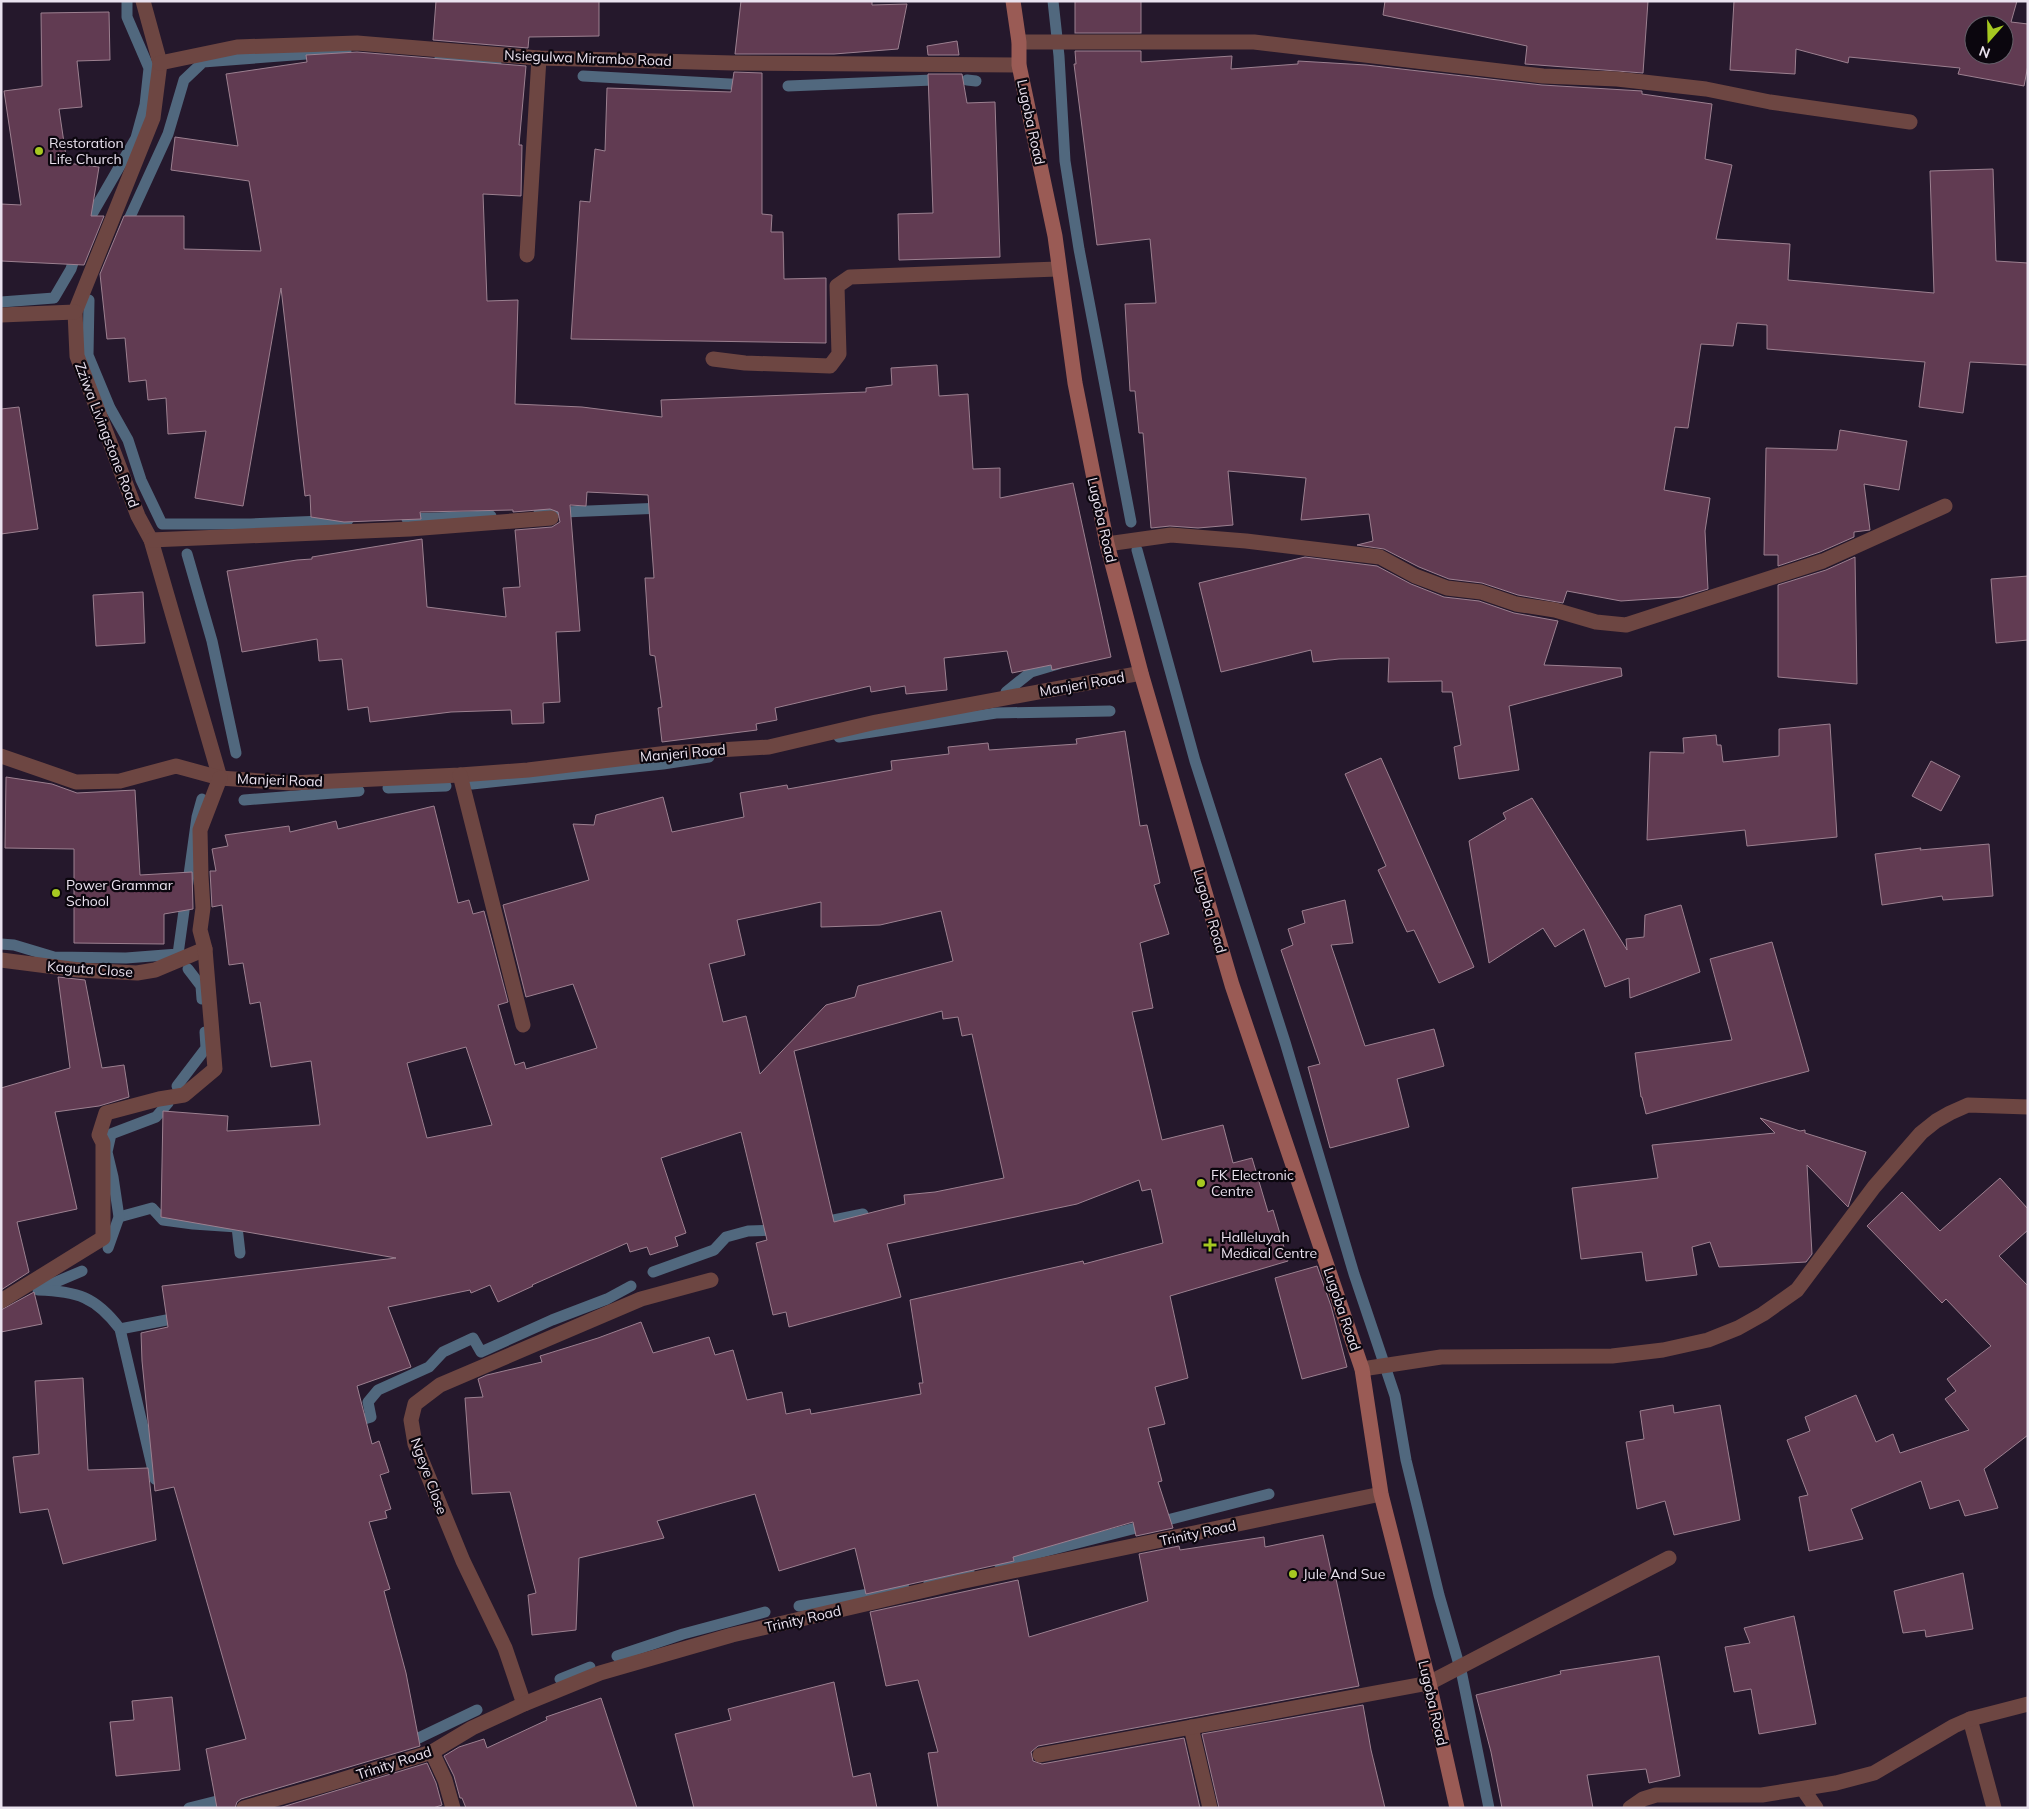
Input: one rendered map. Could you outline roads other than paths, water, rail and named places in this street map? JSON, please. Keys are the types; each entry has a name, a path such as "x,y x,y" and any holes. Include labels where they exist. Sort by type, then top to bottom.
{"street":[{"path":"142,1 160,63"},
{"name":"Lugoba Road","path":"1013,1 1019,42 1019,65 1055,236 1076,392 1107,544 1140,673 1232,985 1362,1369 1381,1494 1429,1683 1457,1808"},
{"path":"1019,42 1254,42 1543,76 1617,78 1706,89 1770,102 1910,122"},
{"name":"Nsiegulwa Mirambo Road","path":"160,63 238,47 357,43 539,58 733,63 1019,65"},
{"path":"527,255 539,58"},
{"name":"Zziwa Livingstone Road","path":"160,63 153,118 75,312 77,356 138,516 151,540 220,778"},
{"path":"712,359 830,366 839,354 837,286 850,276 1058,269"},
{"path":"1,315 75,312"},
{"path":"1107,544 1172,534 1380,557 1415,576 1447,588 1481,592 1516,604 1556,610 1596,622 1626,625 1823,561 1945,506"},
{"path":"151,540 410,529 550,518"},
{"name":"Manjeri Road","path":"1,756 76,782 120,781 176,766 220,778 291,783 460,776 528,770 668,753 770,747 876,722 1140,673"},
{"path":"460,776 523,1025"},
{"path":"1,1301 103,1238 103,1143 99,1135 106,1113 159,1099 184,1095 215,1069 205,949 200,930 203,908 200,876 200,830 220,778"},
{"name":"Kaguta Close","path":"1,960 79,970 137,973 155,970 205,949"},
{"path":"1362,1369 1441,1357 1612,1356 1663,1350 1708,1340 1746,1323 1797,1290 1874,1186 1921,1133 1936,1121 1968,1105 2028,1107"},
{"name":"Ngeye Close","path":"524,1704 505,1648 463,1561 415,1444 411,1420 415,1404 440,1385 641,1299 711,1280"},
{"name":"Trinity Road","path":"244,1808 432,1752 472,1728 524,1704 600,1673 732,1636 960,1582 1381,1494"},
{"path":"1040,1754 1429,1683 1669,1558"},
{"path":"1630,1808 1644,1799 1661,1794 1762,1795 1836,1783 1874,1773 1954,1726 1970,1719 2028,1704"},
{"path":"1970,1719 1994,1808"},
{"path":"1191,1727 1210,1808"},
{"path":"432,1752 445,1780 453,1808"},
{"path":"1802,1789 1816,1808"}],"waterway":[{"path":"84,228 136,138 145,105 149,68 127,17 127,1"},
{"path":"1053,1 1059,56 1065,161 1079,249 1131,522"},
{"path":"124,230 168,134 184,80 203,62 346,51"},
{"path":"440,57 496,64"},
{"path":"583,76 748,85"},
{"path":"788,86 933,80"},
{"path":"967,80 976,81"},
{"path":"1,302 54,298 71,269 77,250"},
{"path":"89,300 88,355 110,408 128,440 141,480 162,524 251,524 348,520"},
{"path":"539,513 663,508"},
{"path":"407,519 491,516"},
{"path":"1137,550 1195,761 1285,1042 1354,1274 1395,1396 1406,1460 1439,1595 1462,1675 1489,1808"},
{"path":"187,554 212,641 236,753"},
{"path":"1006,692 1031,672 1058,664"},
{"path":"839,737 996,713 1110,711"},
{"path":"472,784 663,764 709,757"},
{"path":"388,788 446,786"},
{"path":"244,800 359,791"},
{"path":"1,944 14,945 54,957 126,958 178,954 197,817 202,799"},
{"path":"188,969 201,986 202,999"},
{"path":"177,1086 206,1048 205,1032"},
{"path":"108,1248 119,1217 107,1152 111,1134 156,1117 168,1103"},
{"path":"119,1217 152,1208 163,1220 237,1227 240,1253"},
{"path":"819,1223 863,1214"},
{"path":"653,1272 714,1250 726,1237 748,1231 778,1230"},
{"path":"42,1288 82,1271"},
{"path":"351,1423 371,1417 368,1402 378,1390 429,1367 443,1352 473,1338 481,1352 552,1320 607,1299 631,1286"},
{"path":"38,1290 64,1292 85,1298 103,1310 120,1329 155,1479"},
{"path":"120,1329 182,1317"},
{"path":"999,1563 1269,1494"},
{"path":"929,1583 969,1571"},
{"path":"799,1606 904,1588"},
{"path":"617,1656 683,1634 765,1612"},
{"path":"560,1679 590,1667"},
{"path":"404,1745 477,1710"},
{"path":"189,1808 229,1798"}],"place":[{"name":"Restoration Life Church","path":"39,151"},
{"name":"Power Grammar School","path":"56,893"},
{"name":"FK Electronic Centre","path":"1201,1183"},
{"name":"Halleluyah Medical Centre","path":"1210,1245"},
{"name":"Jule And Sue","path":"1293,1574"}]}
